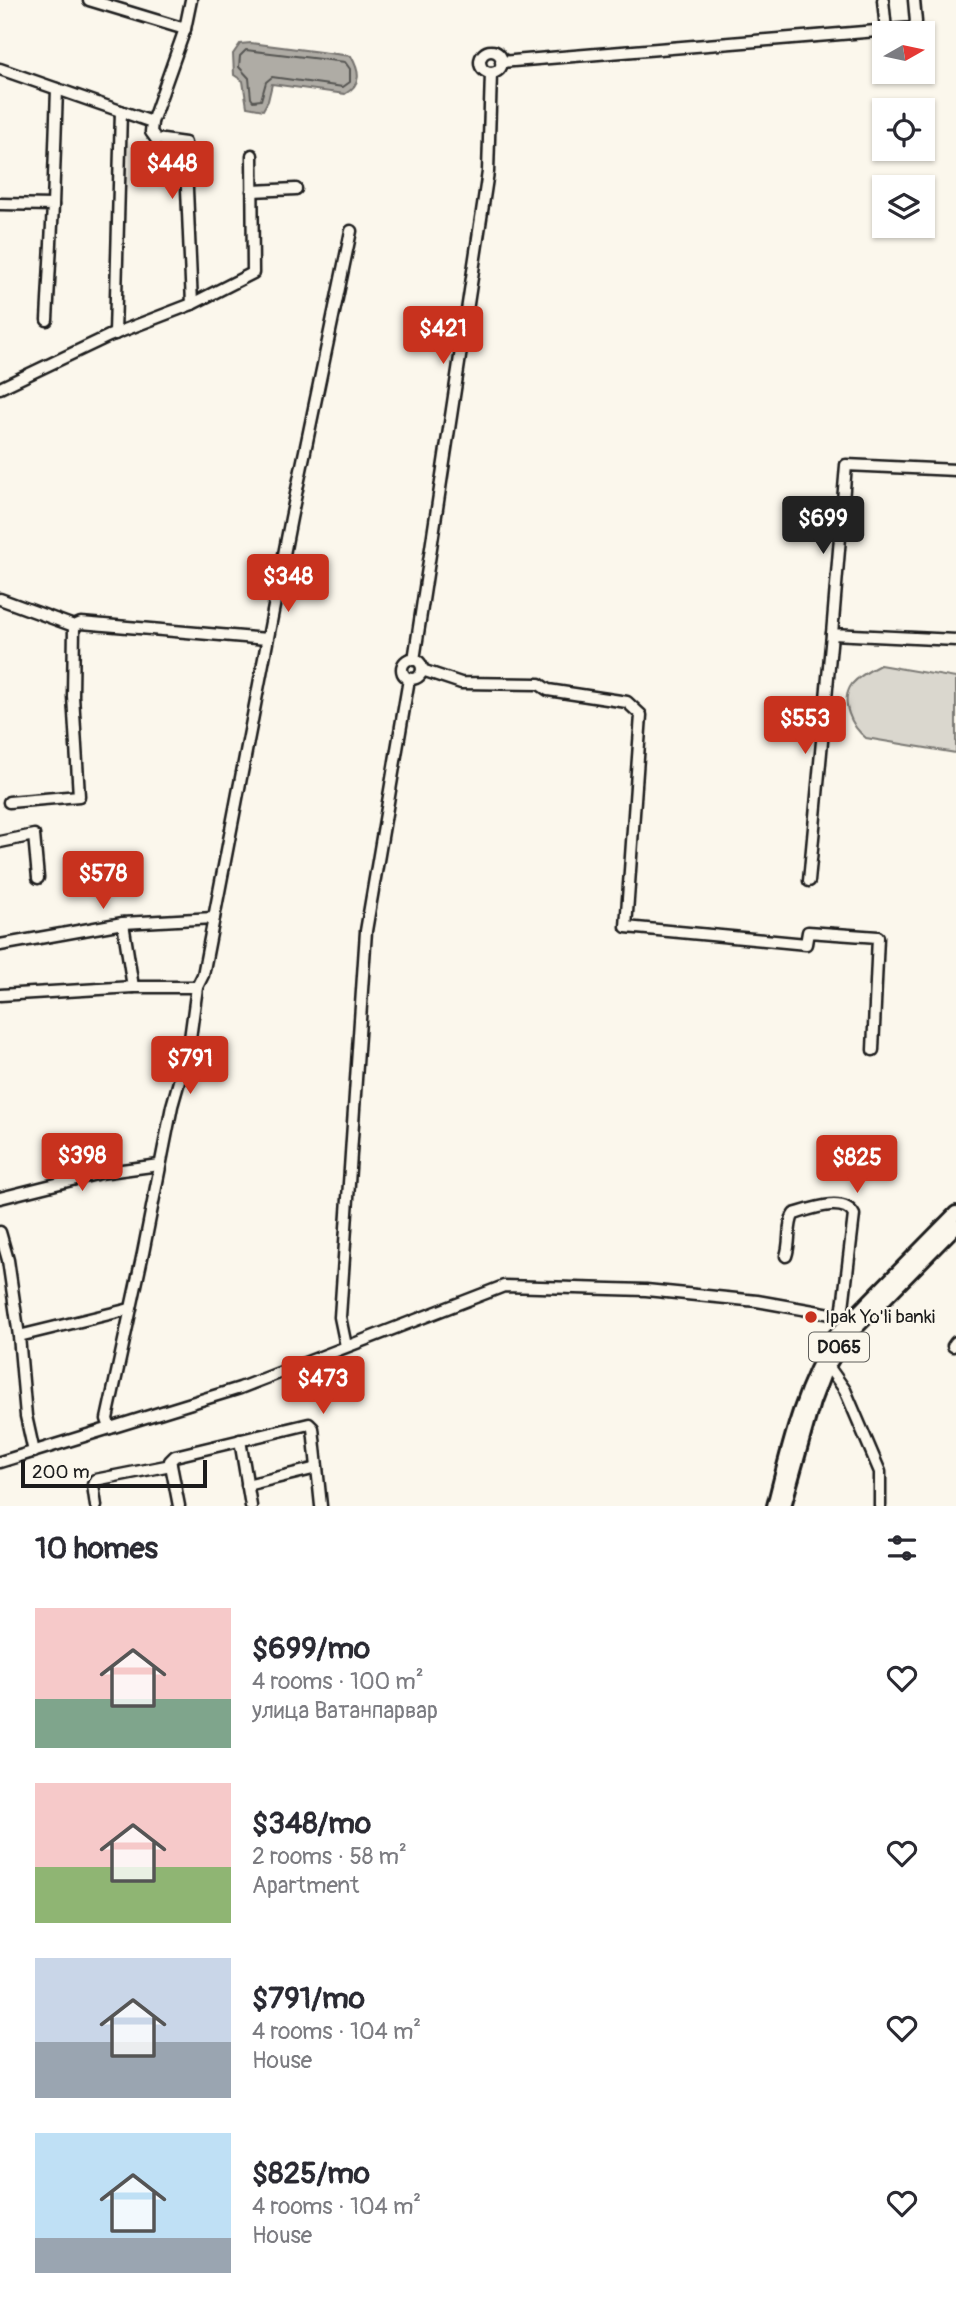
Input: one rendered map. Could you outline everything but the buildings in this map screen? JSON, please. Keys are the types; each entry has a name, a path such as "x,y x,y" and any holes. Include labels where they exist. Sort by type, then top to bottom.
{"main road":[{"name":"D065","path":"784,1506 810,1411 828,1366 851,1321 956,1213"},
{"name":"D065","path":"774,1506 810,1381 835,1336 956,1226"}],"street":[{"path":"89,0 185,29"},
{"path":"191,0 185,29 152,122 151,132 156,139 185,143 191,304"},
{"path":"883,0 885,21"},
{"path":"914,0 916,21"},
{"path":"502,62 872,31"},
{"path":"490,51 497,53 502,62 500,68 491,73 485,71 480,60 490,51"},
{"path":"0,69 152,122"},
{"path":"414,660 488,172 491,73"},
{"path":"47,320 57,89"},
{"path":"115,334 121,111"},
{"path":"0,388 115,334 191,304 253,273 252,155"},
{"path":"252,191 296,190"},
{"path":"0,204 53,205"},
{"path":"110,1428 107,1419 159,1165 189,1046 197,988 203,975 267,639 351,231"},
{"path":"809,881 846,465 956,470"},
{"path":"0,599 74,626 81,623 267,639"},
{"path":"9,802 79,796 73,696 74,626"},
{"path":"832,634 956,640"},
{"path":"414,660 421,664 422,670 418,678 409,679 402,668 408,661 414,660"},
{"path":"422,670 461,683 539,684 548,690 627,702 641,715 626,927 806,944 808,932 878,937 873,1051"},
{"path":"346,1346 340,1317 366,931 409,679"},
{"path":"0,842 34,835 38,878"},
{"path":"0,945 123,923 214,918"},
{"path":"123,923 133,987"},
{"path":"0,995 133,987 197,988"},
{"path":"0,1198 100,1173 159,1165"},
{"path":"0,1462 240,1388 346,1346 456,1307 504,1286 646,1290 757,1301 851,1321 854,1215 851,1210 832,1205 794,1214 786,1256"},
{"path":"0,1232 8,1260 19,1336 26,1416 34,1452"},
{"path":"19,1336 130,1309"},
{"path":"828,1366 852,1403 880,1472 880,1506"},
{"path":"176,1505 170,1461 175,1456 309,1424 313,1428 321,1506"},
{"path":"240,1440 251,1506"},
{"path":"96,1506 93,1485 95,1480 171,1465"},
{"path":"247,1485 317,1468"}],"shaded area":[{"path":"880,665 956,678 956,753 866,738 861,733 849,714 848,691 858,678"}],"water":[{"path":"251,43 351,56 358,72 357,82 345,94 272,84 263,110 247,107 243,81 234,75 233,54 240,44"}],"place":[{"name":"Ipak Yo'li banki","path":"811,1317"}]}
